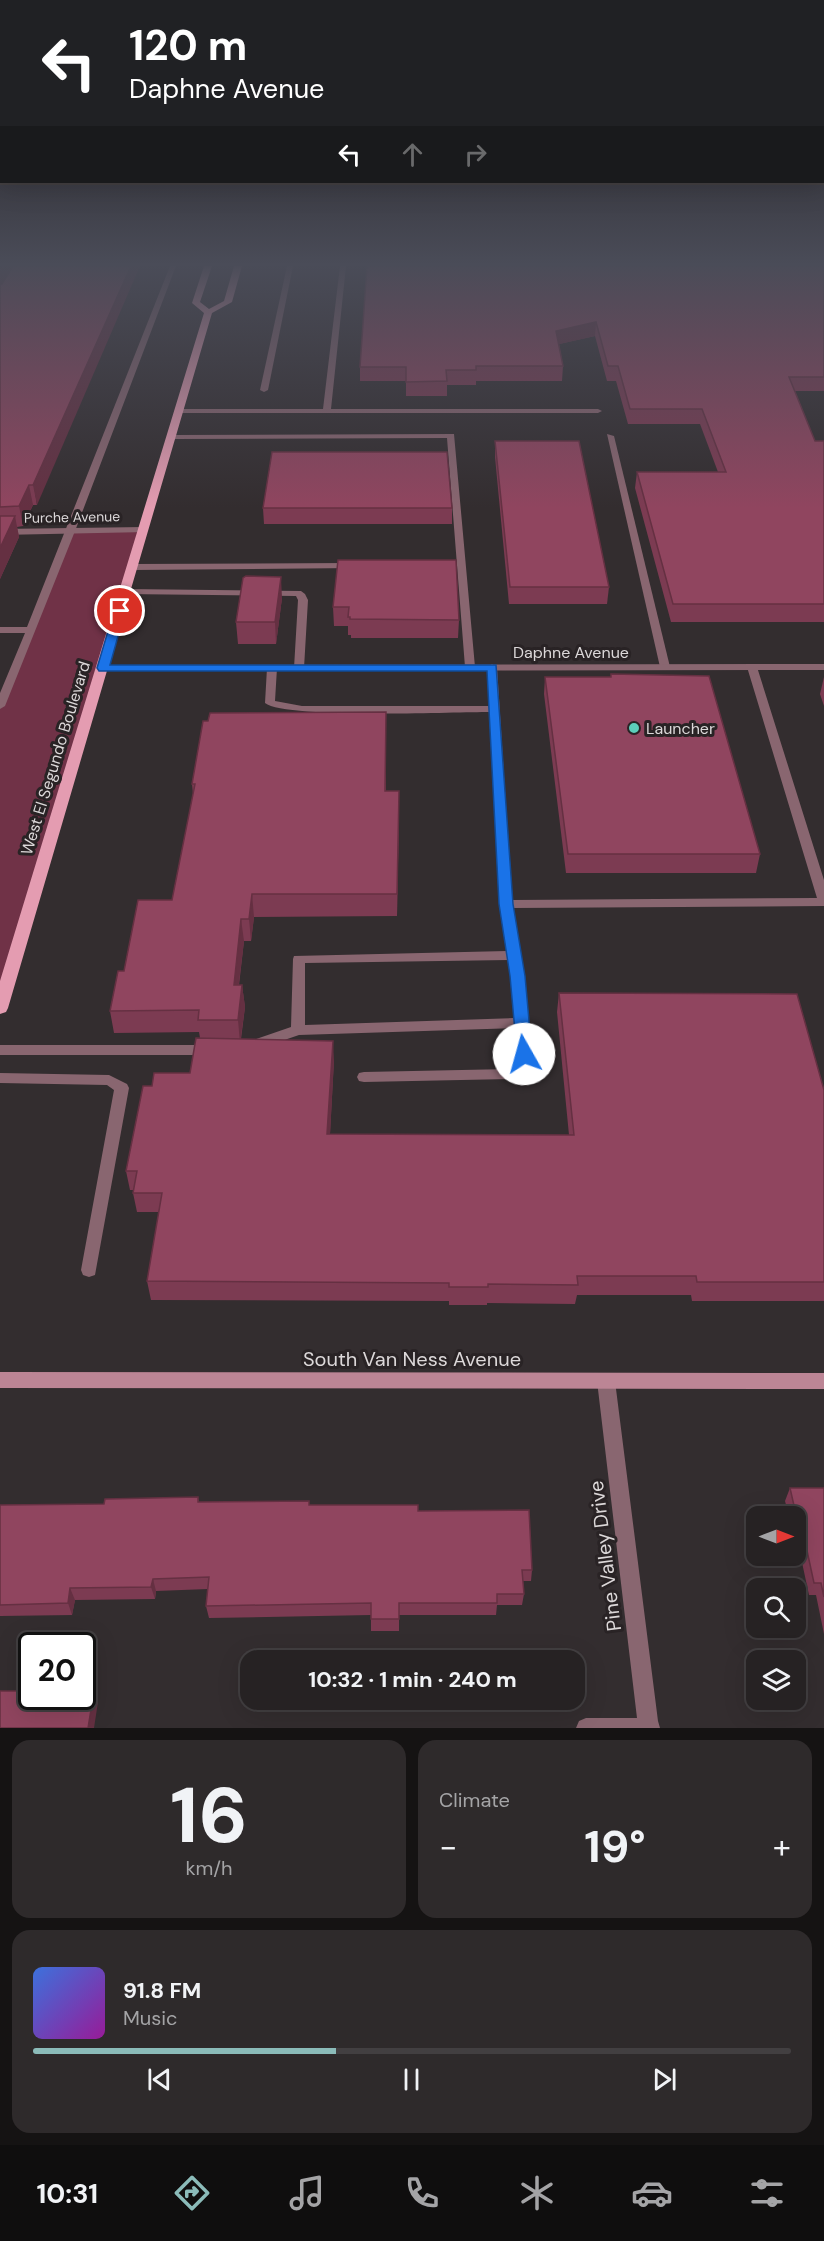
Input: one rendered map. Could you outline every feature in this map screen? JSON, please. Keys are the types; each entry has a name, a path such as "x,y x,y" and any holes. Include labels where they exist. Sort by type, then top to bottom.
{"main road":[{"name":"West El Segundo Boulevard","path":"0,1006 198,347"},
{"name":"South Van Ness Avenue","path":"0,1380 824,1381"}],"street":[{"path":"0,706 142,347"},
{"path":"264,390 273,347"},
{"path":"327,411 334,347"},
{"path":"179,411 598,411"},
{"path":"172,437 451,436 470,667"},
{"path":"610,436 665,667"},
{"name":"Purche Avenue","path":"0,531 144,530"},
{"path":"133,567 366,566"},
{"path":"450,566 461,566"},
{"path":"126,592 298,593 303,600 299,668"},
{"path":"0,630 31,630"},
{"path":"364,1077 515,1074 524,1054 514,955 506,904 492,667"},
{"path":"506,904 824,901 752,667"},
{"name":"Daphne Avenue","path":"103,668 824,667"},
{"path":"272,668 270,703 302,709 495,709"},
{"path":"298,1030 299,959 514,955"},
{"path":"243,1050 298,1030 521,1023"},
{"path":"0,1050 221,1050"},
{"path":"0,1078 109,1080 122,1088 89,1270"},
{"name":"Pine Valley Drive","path":"606,1380 649,1727"},
{"path":"586,1728 649,1727"}],"shaded area":[{"path":"144,530 0,1005 0,709 71,531"}],"building":[{"path":"0,347 95,347 33,485 29,485 19,506 0,507"},
{"path":"361,347 559,347 563,366 476,366 476,370 446,370 447,381 406,382 406,367 360,367"},
{"path":"603,347 824,347 824,377 789,377 815,441 824,441 824,604 673,604 637,472 726,472 702,409 630,409 618,366 608,366"},
{"path":"495,441 579,441 609,587 510,587"},
{"path":"272,452 447,452 452,508 263,508"},
{"path":"0,516 15,516 0,548"},
{"path":"338,560 456,560 459,620 350,619 348,617 349,607 333,607"},
{"path":"246,576 281,577 275,622 236,622 243,578"},
{"path":"611,674 709,676 760,854 568,854 545,677 611,677"},
{"path":"386,712 385,791 399,791 397,894 252,894 249,919 241,919 234,985 242,985 238,1020 198,1020 199,1010 110,1011 118,971 124,971 138,900 172,900 195,784 192,784 203,721 208,721 210,713"},
{"path":"559,993 797,994 824,1090 824,1282 697,1282 696,1276 577,1276 578,1285 488,1284 488,1287 449,1287 449,1283 147,1281 162,1193 133,1193 137,1171 126,1171 143,1086 152,1086 154,1073 190,1073 196,1038 333,1041 327,1134 574,1135"},
{"path":"790,1488 824,1488 824,1597 821,1583 814,1583 806,1546 806,1506 794,1506"},
{"path":"198,1497 198,1502 309,1501 309,1505 418,1505 418,1511 529,1510 532,1570 522,1570 524,1594 497,1594 497,1603 399,1603 399,1619 371,1619 371,1603 206,1606 209,1577 153,1579 151,1587 70,1588 68,1603 0,1605 0,1505 104,1504 105,1499"},
{"path":"0,1691 18,1691 18,1710 91,1710 88,1728 0,1728"}],"place":[{"name":"Launcher","path":"634,728"}],"route":[{"path":"120,611 103,668 492,667 506,904 518,976 524,1054"}]}
